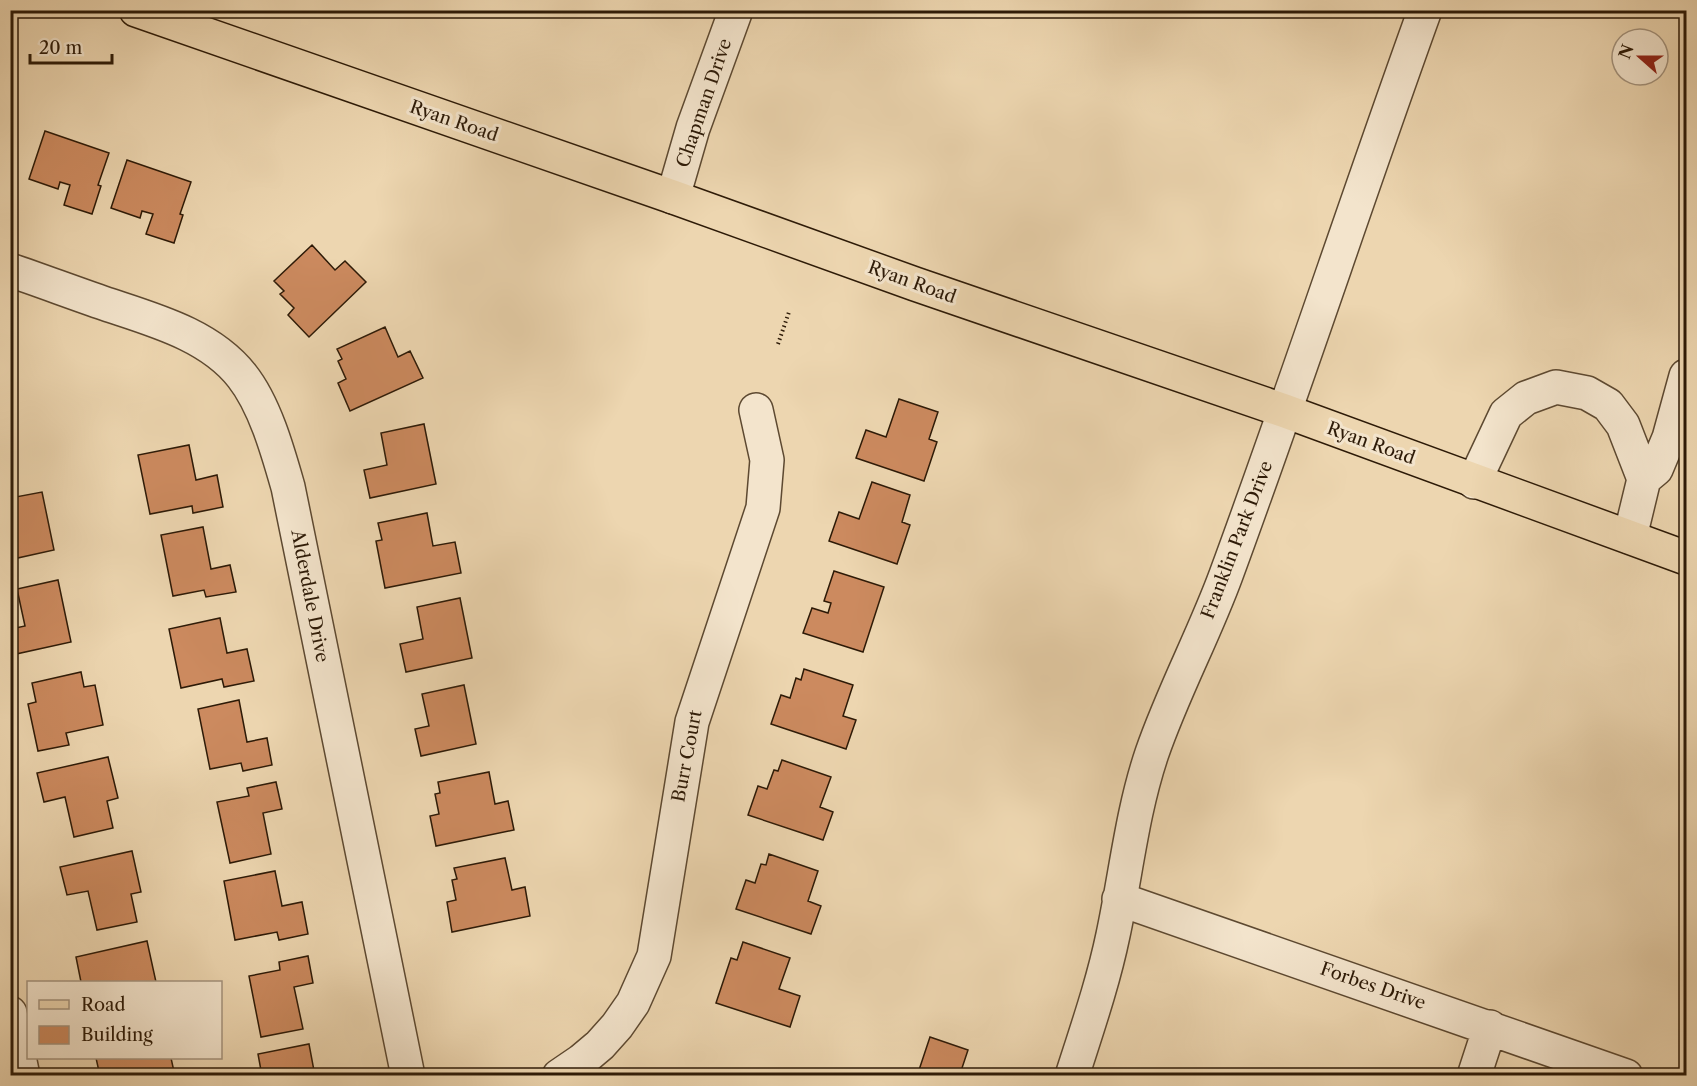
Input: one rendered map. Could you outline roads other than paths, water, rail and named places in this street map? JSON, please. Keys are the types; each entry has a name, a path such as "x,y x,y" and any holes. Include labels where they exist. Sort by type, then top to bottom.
{"main road":[{"name":"Ryan Road","path":"136,10 915,284 1285,411 1686,558"}],"street":[{"name":"Chapman Drive","path":"673,197 693,128 736,10"},
{"name":"Franklin Park Drive","path":"1072,1076 1099,994 1114,932 1130,837 1152,752 1224,582 1425,10"},
{"name":"Alderdale Drive","path":"10,270 171,327 201,341 243,376 255,397 280,456 288,487 408,1076"},
{"path":"1644,479 1656,469 1669,438 1686,376"},
{"path":"1474,482 1506,414 1526,398 1556,387 1587,393 1608,405 1623,425 1644,479 1630,537"},
{"name":"Burr Court","path":"559,1076 600,1045 617,1026 633,1003 654,956 692,722 763,508 767,460 756,410"},
{"name":"Forbes Drive","path":"1119,899 1626,1076"},
{"path":"10,1013 23,1076"},
{"path":"1474,1076 1491,1027"}]}
